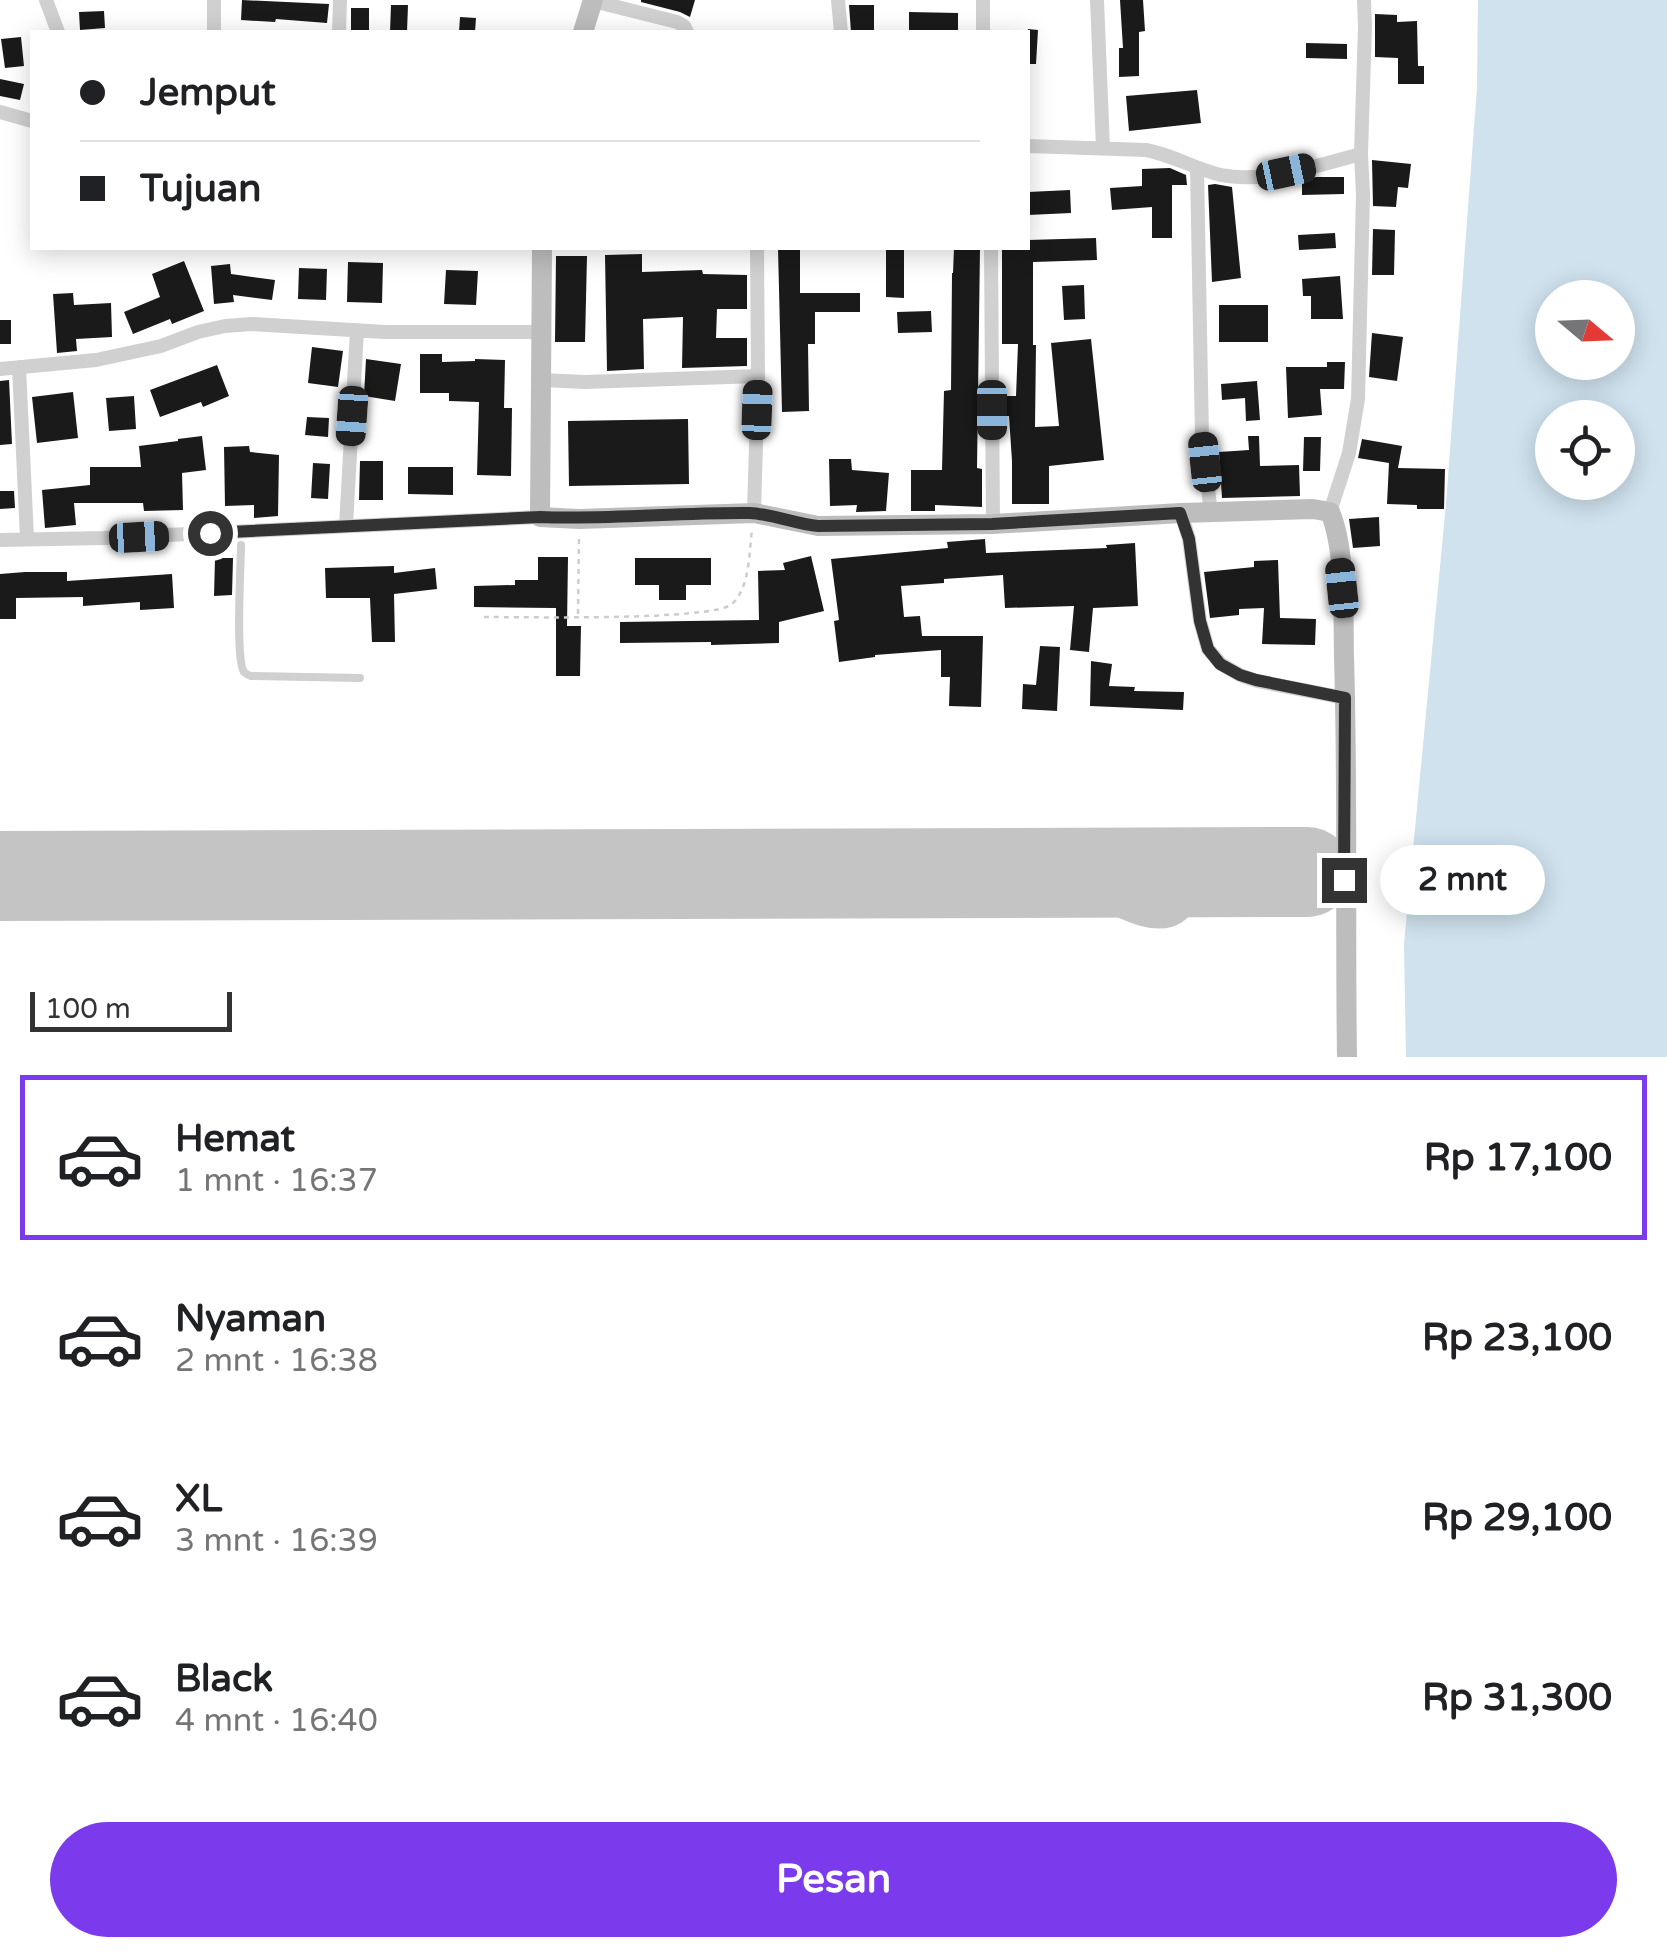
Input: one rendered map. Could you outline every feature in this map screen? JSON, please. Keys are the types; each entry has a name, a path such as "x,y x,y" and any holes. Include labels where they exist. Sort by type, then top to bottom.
{"street":[{"path":"46,0 57,30"},
{"path":"214,0 214,30"},
{"path":"339,30 340,0"},
{"path":"584,30 593,0 678,22 686,30"},
{"path":"838,0 840,30"},
{"path":"983,0 983,30"},
{"path":"1097,0 1103,148"},
{"path":"1347,1057 1342,588 1336,526 1330,512 1349,454 1358,399 1364,0"},
{"path":"0,112 30,121"},
{"path":"1030,146 1146,150 1242,178 1361,154"},
{"path":"1189,539 1206,514 1197,168"},
{"path":"540,517 542,250"},
{"path":"754,513 758,250"},
{"path":"991,250 992,524"},
{"path":"0,369 96,360 161,346 198,332 252,324 357,330 540,332"},
{"path":"346,526 357,330"},
{"path":"20,367 27,538"},
{"path":"541,380 758,376"},
{"path":"0,540 540,517 754,513 818,526 992,524 1313,509 1330,512"},
{"path":"1180,513 1189,539 1200,621 1208,649 1220,664 1256,680 1345,698"}],"lane":[{"path":"241,545 240,646 245,674 360,678"}],"path":[{"path":"484,618 679,615 724,608 732,604 743,586 754,513"},
{"path":"578,616 579,519"}],"water":[{"path":"1478,0 1667,0 1667,1057 1406,1057 1404,944 1446,504 1477,87"}],"building":[{"path":"242,0 329,4 327,23 241,20"},
{"path":"641,0 695,0 690,17"},
{"path":"1120,0 1143,0 1145,31 1139,32 1139,76 1119,77 1119,48 1123,48"},
{"path":"391,5 408,5 407,30 390,30"},
{"path":"849,5 874,5 874,30 851,30"},
{"path":"351,8 369,8 369,30 351,30"},
{"path":"104,11 105,28 80,30 79,12"},
{"path":"909,12 958,13 958,30 909,30"},
{"path":"1375,14 1397,15 1397,22 1417,21 1418,66 1424,66 1424,84 1398,84 1398,58 1375,57"},
{"path":"460,17 476,18 475,30 459,30"},
{"path":"1028,30 1038,30 1036,64 1030,64"},
{"path":"21,37 24,66 5,68 1,39"},
{"path":"1306,43 1347,44 1347,59 1306,58"},
{"path":"0,79 24,84 20,100 0,96"},
{"path":"1197,90 1201,123 1129,131 1126,96"},
{"path":"1372,160 1411,164 1408,188 1398,187 1396,207 1373,206"},
{"path":"1170,168 1186,175 1187,185 1172,185 1172,238 1152,238 1152,207 1112,210 1110,188 1142,186 1142,169"},
{"path":"1344,177 1344,194 1302,195 1302,180"},
{"path":"1208,185 1232,187 1241,278 1212,282"},
{"path":"1070,190 1071,213 1030,215 1030,192"},
{"path":"1373,229 1395,230 1394,275 1372,275"},
{"path":"1335,233 1336,248 1299,250 1298,235"},
{"path":"1096,238 1097,260 1033,262 1035,427 1059,426 1051,343 1091,339 1104,460 1049,466 1049,504 1012,504 1007,396 1016,396 1018,344 1002,344 1002,250 1030,250 1030,240"},
{"path":"778,250 800,250 800,293 860,293 860,312 815,312 815,344 808,344 809,411 782,412"},
{"path":"886,250 904,250 904,298 886,297"},
{"path":"954,250 980,250 977,468 982,469 982,507 935,505 935,511 911,511 911,470 942,470 944,391 951,390"},
{"path":"642,254 642,272 702,270 703,274 747,275 747,309 717,309 716,338 747,338 747,366 682,368 683,317 643,319 644,369 607,371 605,255"},
{"path":"556,256 587,256 585,342 555,342"},
{"path":"184,261 204,311 133,334 124,312 160,297 152,274"},
{"path":"348,262 383,263 382,303 347,302"},
{"path":"230,264 231,274 275,280 272,300 233,295 234,302 214,304 211,266"},
{"path":"299,268 327,269 326,300 298,299"},
{"path":"446,270 478,271 476,305 444,304"},
{"path":"1340,276 1343,319 1311,319 1311,296 1303,296 1302,279"},
{"path":"1084,285 1085,319 1064,320 1062,286"},
{"path":"73,293 74,305 111,303 112,337 76,339 77,351 57,353 53,294"},
{"path":"1219,305 1268,305 1268,342 1219,342"},
{"path":"931,311 932,332 898,333 897,312"},
{"path":"0,320 11,320 11,344 0,344"},
{"path":"1372,333 1403,337 1397,381 1369,377"},
{"path":"312,347 343,351 338,387 308,383"},
{"path":"420,354 442,354 442,362 505,360 504,408 512,408 511,476 477,475 479,402 449,401 449,393 420,393"},
{"path":"366,359 401,364 395,401 364,396"},
{"path":"1327,362 1345,362 1344,389 1320,389 1322,415 1288,418 1286,367 1327,367"},
{"path":"217,365 229,396 160,417 150,390"},
{"path":"9,380 12,444 0,445 0,381"},
{"path":"1257,381 1260,420 1246,421 1245,398 1222,400 1221,384"},
{"path":"73,392 78,438 37,443 32,397"},
{"path":"134,396 136,429 109,431 106,398"},
{"path":"307,417 329,418 328,437 305,435"},
{"path":"688,419 689,484 569,486 568,421"},
{"path":"202,436 206,470 182,473 183,510 144,511 143,503 74,503 76,525 45,528 42,490 90,485 90,467 141,467 139,446"},
{"path":"1248,436 1259,436 1260,466 1299,465 1300,496 1222,498 1219,452 1249,450"},
{"path":"1304,437 1321,437 1320,471 1303,471"},
{"path":"1362,439 1402,446 1398,468 1445,469 1444,509 1387,504 1389,463 1358,458"},
{"path":"249,446 250,452 279,455 278,516 254,518 254,505 225,506 224,447"},
{"path":"829,459 851,459 852,470 889,473 886,511 856,512 857,505 830,506"},
{"path":"360,461 383,461 383,500 359,500"},
{"path":"313,463 330,464 328,499 311,498"},
{"path":"408,467 453,467 453,495 408,494"},
{"path":"0,491 14,491 15,508 0,509"},
{"path":"1379,517 1380,546 1353,548 1349,519"},
{"path":"985,539 986,553 1107,548 1106,545 1135,543 1138,606 1093,608 1089,652 1070,650 1074,606 1005,608 1003,575 901,586 904,617 920,616 922,636 983,636 981,707 949,706 950,677 941,677 941,650 839,662 834,621 839,620 831,559 948,548 947,542"},
{"path":"811,556 824,611 779,622 779,643 620,643 620,622 759,620 758,571 785,570 783,563"},
{"path":"538,557 568,557 567,626 581,626 580,676 556,676 556,608 474,607 474,586 538,580"},
{"path":"215,558 233,558 232,595 214,596"},
{"path":"635,558 711,558 711,585 686,585 686,600 659,600 659,585 635,585"},
{"path":"1278,560 1280,618 1316,619 1315,645 1262,644 1264,608 1239,609 1239,615 1210,618 1204,572 1254,567 1254,561"},
{"path":"394,566 394,573 435,568 437,589 394,594 395,642 372,642 370,598 326,598 325,568"},
{"path":"67,572 67,581 172,574 174,608 140,610 140,602 83,606 83,597 16,598 16,619 0,619 0,574"},
{"path":"1040,646 1060,647 1057,711 1022,709 1023,684 1036,685"},
{"path":"1091,661 1112,664 1109,686 1184,692 1183,710 1090,706"}],"taxiway":[{"path":"1073,872 1119,897 1155,909 1169,908 1177,898 1178,879 1169,872"}],"runway":[{"path":"0,876 1307,872"}],"route":[{"path":"210,533 540,517 754,513 818,526 992,524 1180,513 1189,539 1200,621 1208,649 1220,664 1256,680 1345,698 1344,880"}]}
